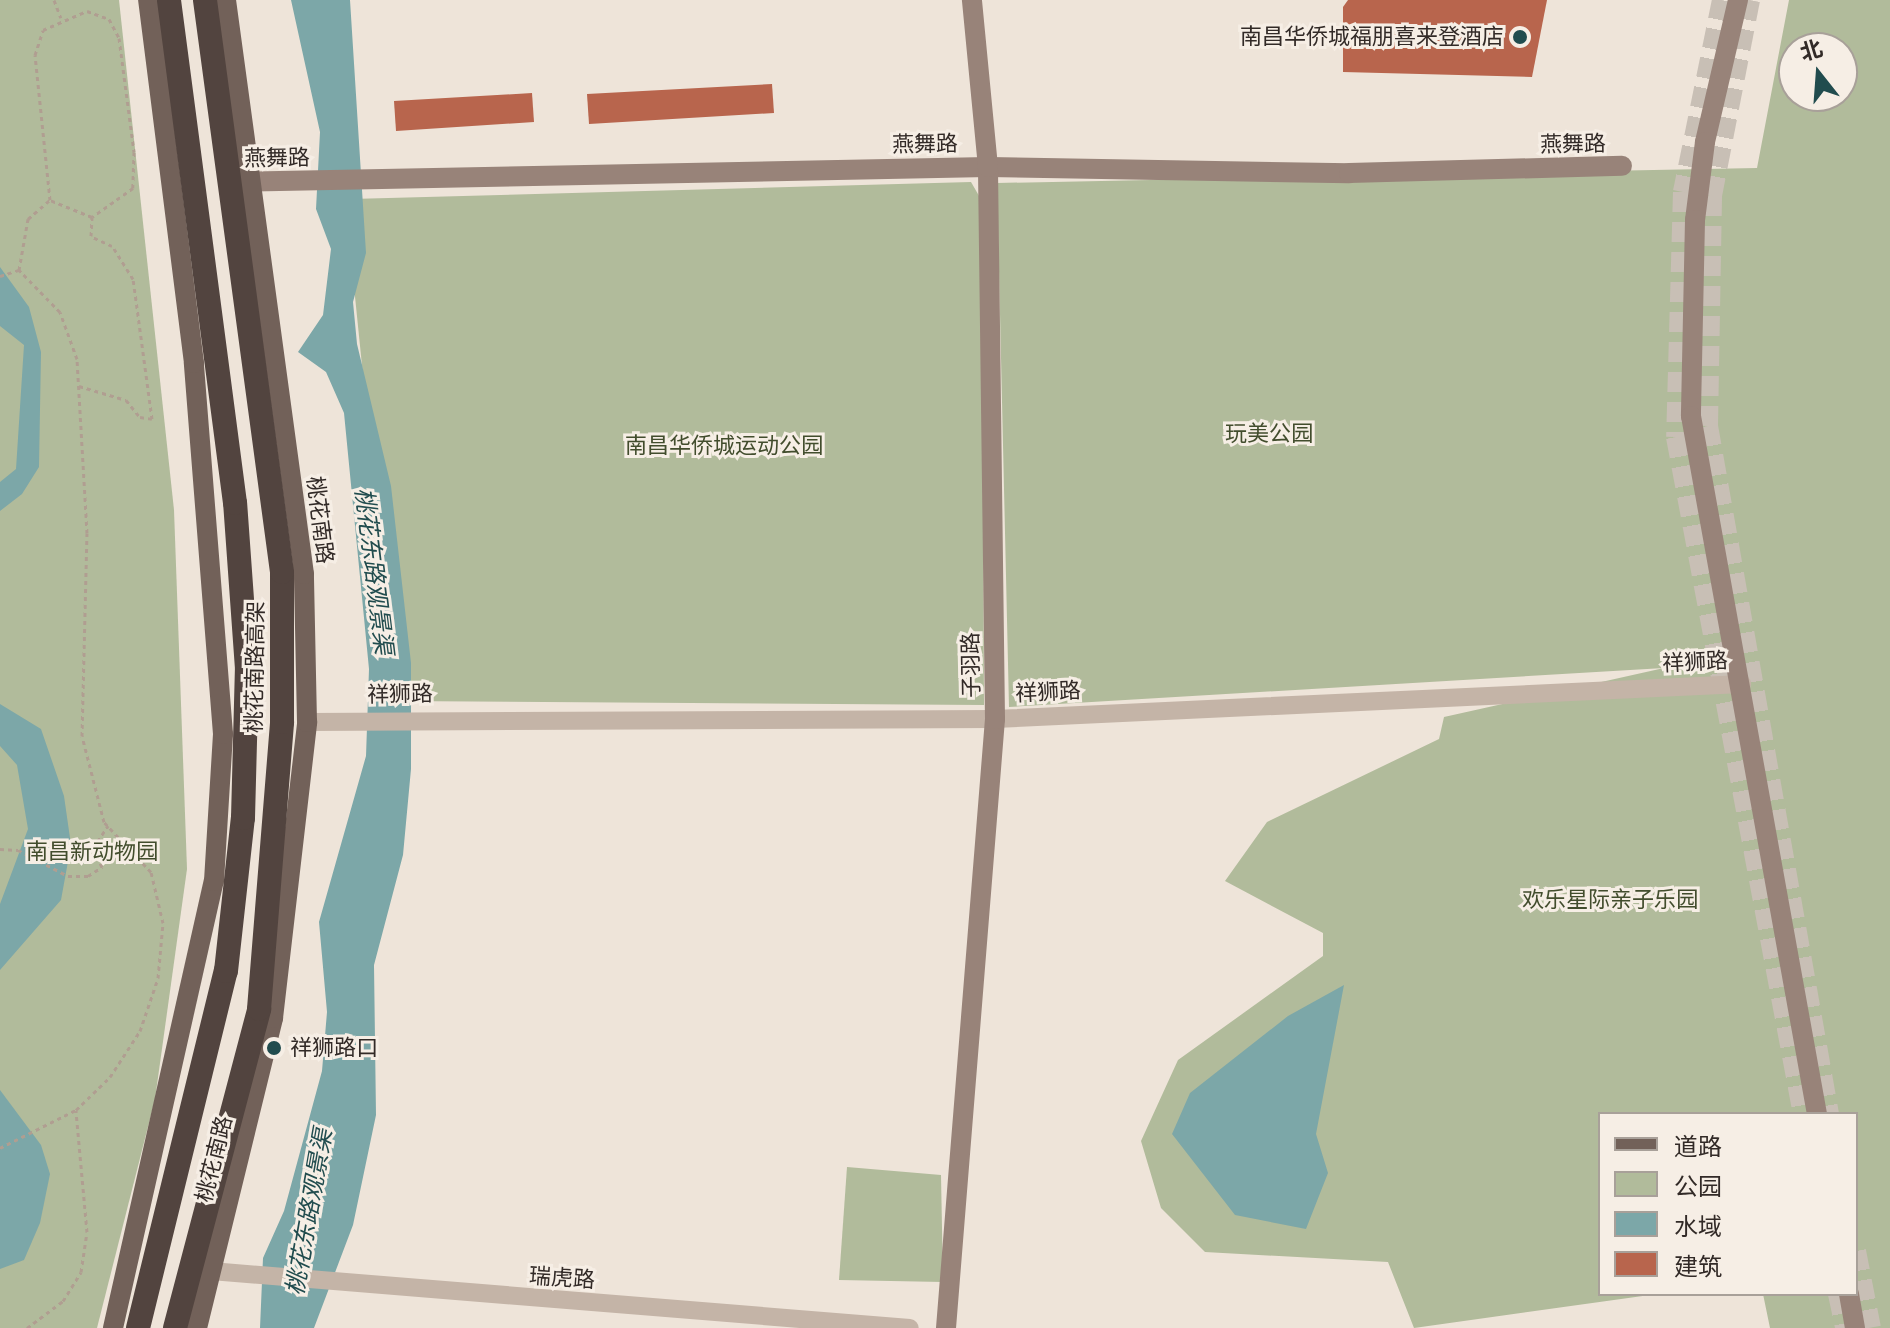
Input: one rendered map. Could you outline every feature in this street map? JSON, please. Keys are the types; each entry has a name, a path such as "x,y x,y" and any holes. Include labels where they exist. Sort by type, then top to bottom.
{"highway":[{"name":"桃花南路高架","path":"138,1328 226,971 243,818 247,669 235,503 169,0"},
{"name":"桃花南路高架","path":"175,1328 259,1009 282,722 282,572 240,182 205,0"}],"main road":[{"path":"113,1328 214,881 223,734 196,379 148,0"},
{"name":"桃花南路","path":"197,1328 273,1018 307,722 304,574 240,182 226,0"}],"street":[{"name":"子羽路","path":"946,1328 995,719 988,167 972,0"},
{"path":"1738,0 1705,142 1695,220 1691,416 1742,684 1817,1112"},
{"name":"燕舞路","path":"240,182 988,167 1349,173 1622,166"},
{"name":"祥狮路","path":"307,722 432,718 995,719 1742,684"},
{"name":"瑞虎路","path":"211,1271 365,1287 910,1328"},
{"path":"1849,1296 1855,1328"}],"path":[{"path":"54,0 61,18"},
{"path":"50,200 35,55 43,30 61,18 87,11 109,19 119,38 134,152 133,188 92,217"},
{"path":"50,200 92,217"},
{"path":"19,270 28,219 50,200"},
{"path":"79,386 126,400 140,417 152,419 133,279 112,246 91,236 92,217"},
{"path":"0,276 19,270"},
{"path":"0,1148 76,1110 110,1077 140,1031 158,978 163,923 151,872 108,826 82,736 87,533 77,359 60,312 19,270"},
{"path":"0,849 18,850 68,876 102,867 93,848 108,826"},
{"path":"27,1328 63,1301 81,1272 87,1232 76,1110"}],"green space":[{"name":"南昌新动物园","path":"0,0 119,0 174,510 187,869 155,1099 97,1328 0,1328"},
{"path":"1789,0 1890,0 1890,1328 1770,1328 1763,1296 1858,1296 1858,1112 1598,1112 1598,1296 1643,1296 1414,1328 1388,1262 1205,1252 1161,1208 1141,1141 1178,1060 1323,956 1323,933 1225,881 1267,822 1439,739 1444,717 1664,668 1009,707 997,183 1757,168 1778,58 1778,112 1858,112 1858,32 1783,32"},
{"name":"南昌华侨城运动公园","path":"971,182 982,201 984,705 396,701 351,257 351,199"},
{"path":"847,1167 941,1175 943,1282 839,1280"}],"water":[{"name":"桃花东路观景渠","path":"291,0 350,0 366,253 353,302 357,344 391,486 411,663 411,769 403,855 374,965 376,1115 353,1225 314,1328 260,1328 263,1258 284,1211 322,1071 327,1012 319,922 366,756 369,669 344,413 326,372 298,352 323,315 331,249 316,209 320,132"},
{"path":"0,267 29,307 41,352 39,467 22,494 0,511 0,482 16,469 24,345 0,326"},
{"path":"0,704 41,729 64,796 71,845 61,900 0,970 0,904 28,829 17,765 0,746"},
{"path":"1344,985 1316,1134 1328,1173 1306,1229 1235,1215 1172,1134 1190,1093 1288,1016"},
{"path":"0,1090 41,1145 50,1174 40,1223 24,1260 0,1269"}],"building":[{"path":"1348,0 1547,0 1532,77 1343,72 1343,7"},
{"path":"772,84 774,113 589,124 587,94"},
{"path":"532,93 534,122 396,131 394,101"}],"tunnel":[{"path":"1722,0 1683,192 1676,437 1803,1112"},
{"path":"1750,0 1712,196 1708,426 1829,1112"},
{"path":"1858,1261 1871,1328"},
{"path":"1838,1296 1845,1328"}],"place":[{"name":"南昌华侨城福朋喜来登酒店","path":"1520,37"},
{"name":"祥狮路口","path":"274,1048"}],"park label":[{"name":"玩美公园","path":"1269,434"},
{"name":"欢乐星际亲子乐园","path":"1610,900"}]}
